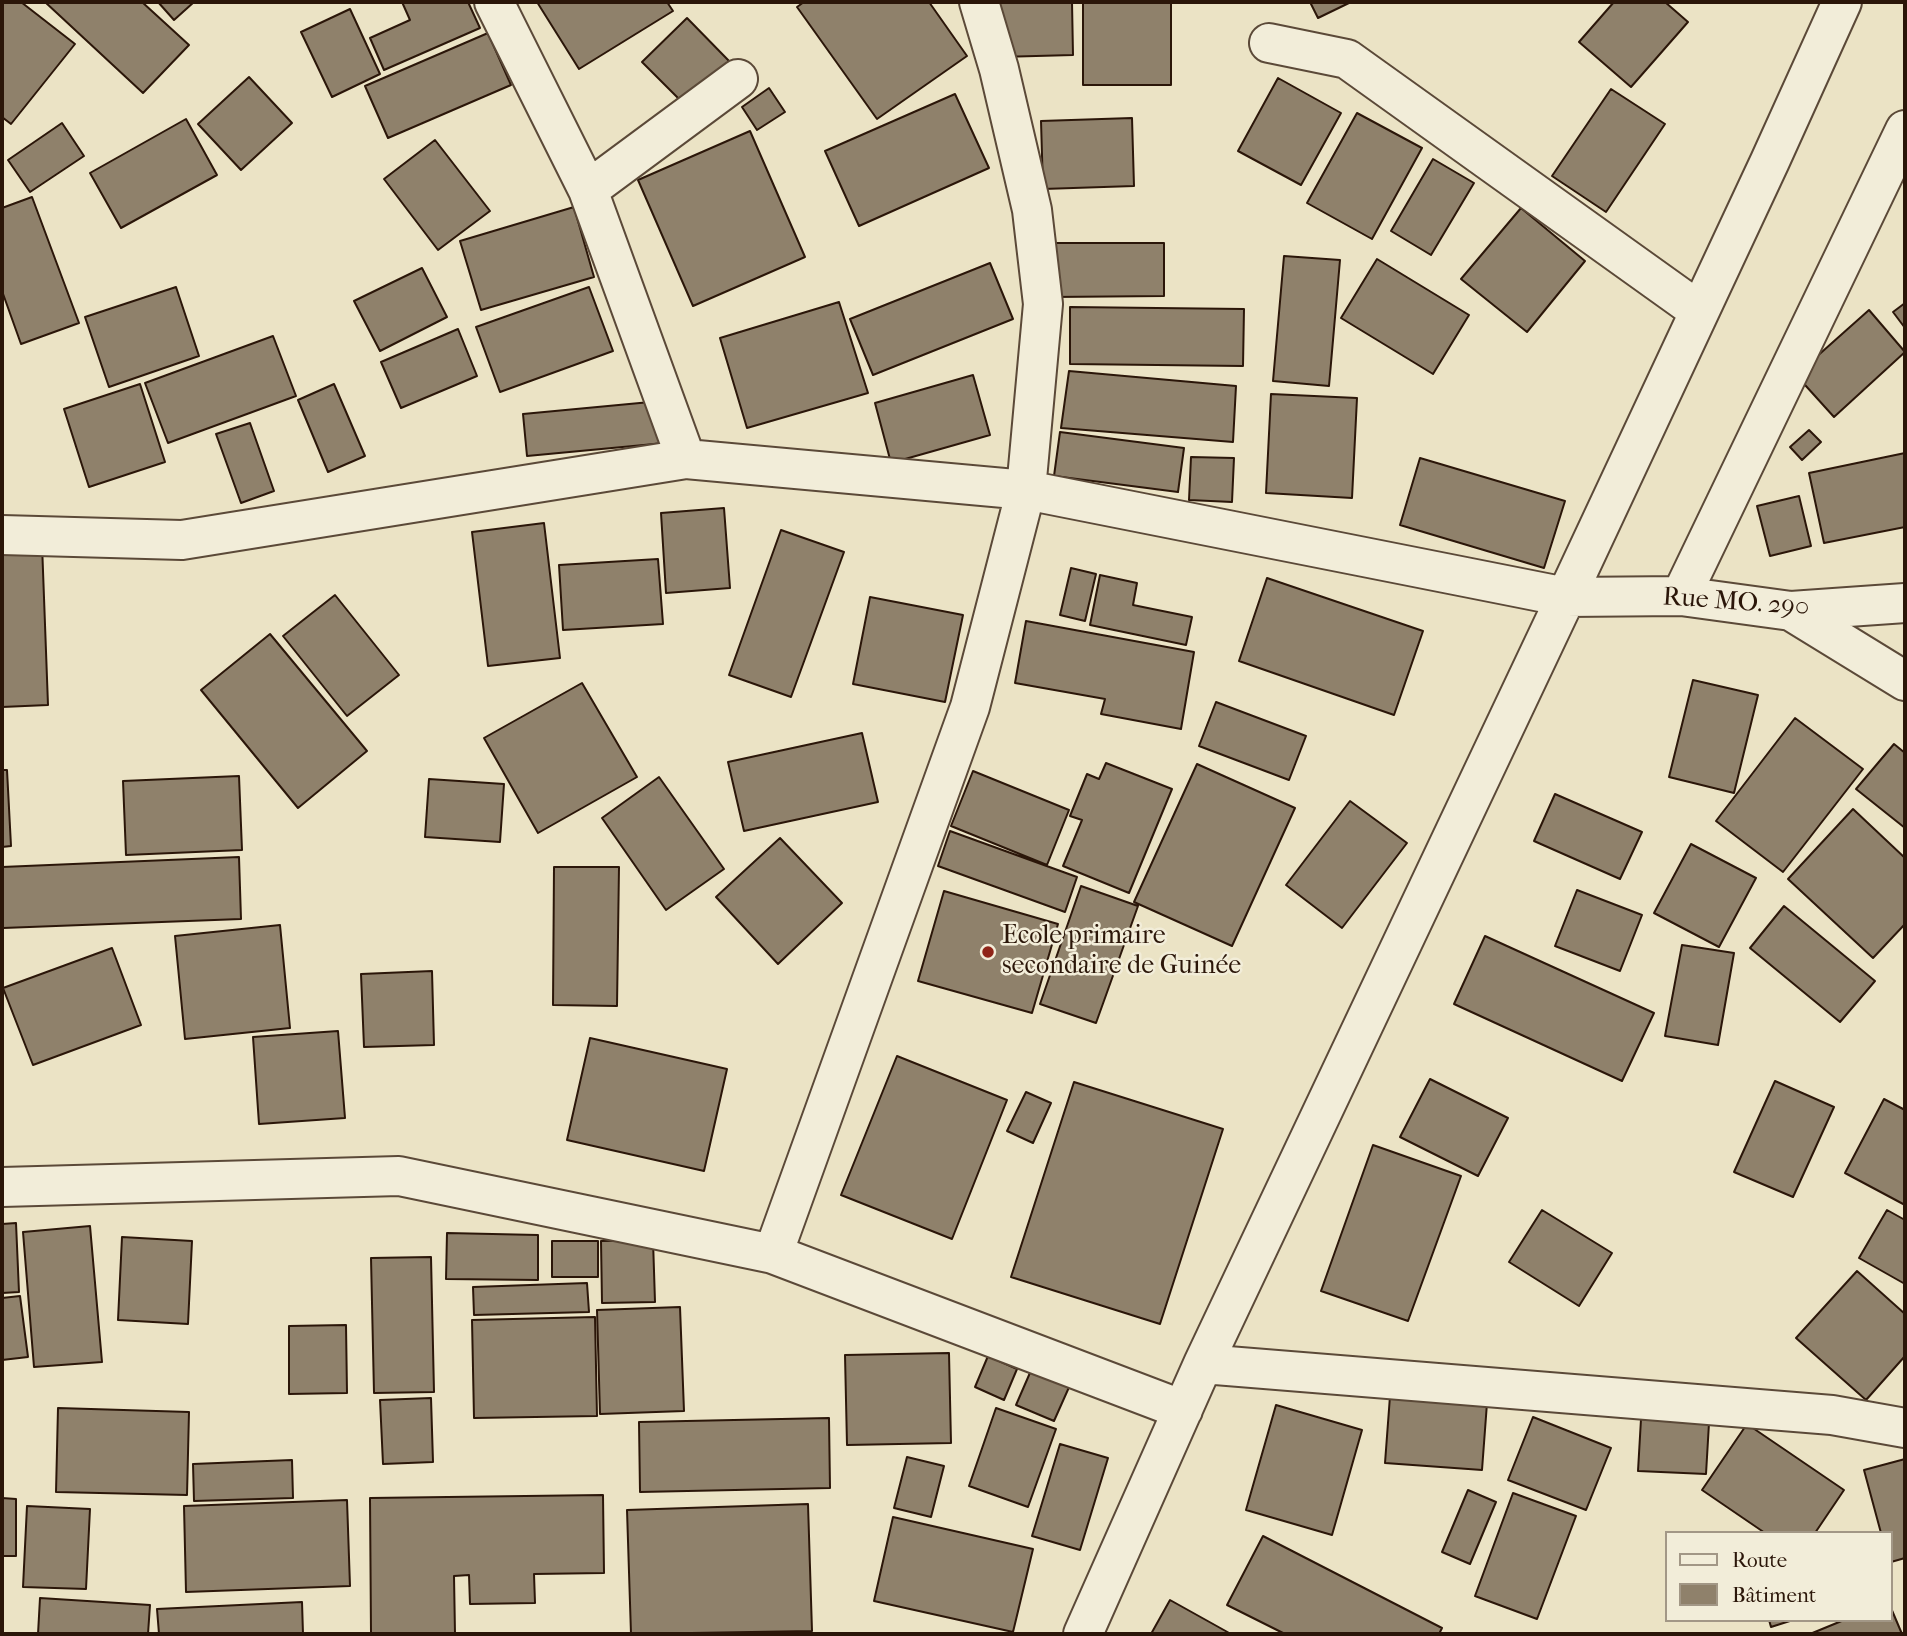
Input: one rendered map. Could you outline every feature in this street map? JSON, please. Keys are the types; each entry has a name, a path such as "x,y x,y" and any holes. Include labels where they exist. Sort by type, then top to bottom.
{"street":[{"path":"494,2 588,190 686,458"},
{"path":"774,1254 970,707 1026,490 1043,304 1032,210 999,69 979,2"},
{"path":"1083,1634 1203,1364 1566,597 1840,5"},
{"path":"1269,43 1347,59 1699,311"},
{"path":"588,190 738,79"},
{"path":"1681,596 1905,130"},
{"name":"Rue MO. 290","path":"2,535 182,540 686,458 1026,490 1566,597 1681,596 1790,611 1905,603"},
{"path":"1790,611 1905,681"},
{"path":"2,1186 398,1176 774,1254 1183,1410"},
{"path":"1203,1364 1832,1415 1905,1428"}],"building":[{"path":"2,2 21,2 75,44 11,124 2,117"},
{"path":"45,2 142,2 189,45 143,93"},
{"path":"158,2 194,2 174,20"},
{"path":"402,2 468,2 480,28 384,70 370,38 410,20"},
{"path":"537,2 667,2 673,11 579,69"},
{"path":"804,2 929,2 967,56 877,119 797,7"},
{"path":"997,2 1072,2 1073,55 999,57"},
{"path":"1083,2 1171,2 1171,85 1083,85"},
{"path":"1310,2 1351,2 1318,18"},
{"path":"1614,2 1665,2 1688,22 1631,87 1579,42"},
{"path":"350,9 380,74 332,97 301,32"},
{"path":"687,18 731,63 687,107 642,62"},
{"path":"488,33 511,85 388,138 365,86"},
{"path":"249,77 292,123 241,170 198,124"},
{"path":"1278,78 1341,113 1301,185 1238,151"},
{"path":"769,88 785,112 757,130 742,107"},
{"path":"1611,89 1665,124 1606,212 1552,176"},
{"path":"955,94 989,168 859,226 825,151"},
{"path":"1357,113 1422,148 1372,239 1307,203"},
{"path":"1132,118 1134,186 1043,189 1041,121"},
{"path":"186,119 217,175 121,228 90,173"},
{"path":"62,123 84,156 30,192 8,160"},
{"path":"750,131 805,257 693,306 638,180"},
{"path":"435,140 490,211 438,250 384,179"},
{"path":"1433,159 1474,183 1431,255 1391,231"},
{"path":"32,197 79,323 21,344 2,291 2,208"},
{"path":"574,207 594,277 481,310 460,241"},
{"path":"1521,208 1585,261 1527,332 1461,279"},
{"path":"1052,243 1164,243 1164,296 1052,297"},
{"path":"1284,256 1340,260 1329,386 1273,381"},
{"path":"1377,259 1469,315 1433,374 1341,318"},
{"path":"990,263 1013,319 873,375 850,319"},
{"path":"422,268 447,317 380,351 354,301"},
{"path":"176,287 199,356 109,387 85,317"},
{"path":"589,287 613,351 500,392 476,327"},
{"path":"839,302 868,393 747,428 720,338"},
{"path":"1905,303 1905,328 1893,312"},
{"path":"1070,307 1244,309 1243,366 1070,364"},
{"path":"1869,310 1905,352 1834,417 1796,375"},
{"path":"458,329 477,376 401,408 381,362"},
{"path":"273,336 296,396 168,443 145,383"},
{"path":"1069,371 1236,386 1233,442 1061,428"},
{"path":"973,375 990,435 891,463 875,403"},
{"path":"140,384 165,462 89,487 64,409"},
{"path":"334,384 365,456 328,472 298,400"},
{"path":"1271,394 1357,398 1352,498 1266,493"},
{"path":"661,401 665,443 527,456 523,414"},
{"path":"250,423 274,491 241,503 216,434"},
{"path":"1809,430 1821,442 1802,460 1790,447"},
{"path":"1060,432 1184,448 1178,492 1054,476"},
{"path":"1905,453 1905,527 1824,543 1809,473"},
{"path":"1191,457 1234,458 1232,502 1189,500"},
{"path":"1420,458 1565,501 1544,568 1400,525"},
{"path":"1799,496 1811,546 1770,556 1757,506"},
{"path":"724,508 730,588 666,593 661,513"},
{"path":"544,523 560,658 488,666 472,532"},
{"path":"781,530 844,552 791,697 729,675"},
{"path":"42,544 48,705 2,707 2,545"},
{"path":"658,559 663,624 563,630 559,565"},
{"path":"1071,568 1096,574 1085,621 1060,615"},
{"path":"1100,575 1137,583 1133,605 1192,617 1186,645 1090,625"},
{"path":"1267,578 1423,631 1394,715 1239,661"},
{"path":"335,595 399,675 347,716 283,636"},
{"path":"870,597 963,615 945,702 853,684"},
{"path":"1026,621 1194,652 1181,729 1101,714 1105,699 1015,683"},
{"path":"270,634 367,751 298,808 201,690"},
{"path":"1693,680 1758,695 1734,793 1669,777"},
{"path":"582,683 637,777 538,833 484,738"},
{"path":"1216,702 1306,736 1289,780 1199,746"},
{"path":"1795,718 1863,769 1783,872 1716,821"},
{"path":"862,733 878,802 744,831 728,762"},
{"path":"1894,744 1905,753 1905,828 1856,789"},
{"path":"1106,763 1172,789 1129,893 1063,866 1082,820 1070,816 1087,774 1099,779"},
{"path":"1197,764 1295,808 1232,946 1134,902"},
{"path":"2,770 7,770 11,846 2,847"},
{"path":"973,771 1069,810 1047,865 951,826"},
{"path":"239,776 242,850 126,855 123,781"},
{"path":"659,777 724,869 666,910 602,818"},
{"path":"429,779 504,784 500,842 425,837"},
{"path":"1555,794 1642,832 1620,879 1534,841"},
{"path":"1350,801 1407,843 1342,928 1286,885"},
{"path":"1853,809 1905,858 1905,924 1873,958 1788,879"},
{"path":"950,831 1077,877 1065,912 938,866"},
{"path":"780,838 842,903 778,964 716,897"},
{"path":"1691,844 1756,878 1719,947 1654,913"},
{"path":"239,857 241,919 3,928 2,867"},
{"path":"554,867 619,867 617,1006 553,1005"},
{"path":"1081,886 1138,906 1096,1023 1040,1004"},
{"path":"1577,890 1642,915 1620,971 1555,946"},
{"name":"Ecole primaire secondaire de Guinée","path":"944,891 1058,924 1032,1013 918,981"},
{"path":"1784,906 1875,981 1840,1022 1750,948"},
{"path":"280,925 290,1028 185,1039 175,936"},
{"path":"1485,936 1654,1013 1622,1081 1454,1004"},
{"path":"1682,945 1734,953 1718,1045 1665,1036"},
{"path":"112,948 141,1025 33,1065 3,988"},
{"path":"432,971 434,1045 364,1047 361,974"},
{"path":"338,1031 345,1118 259,1124 253,1037"},
{"path":"590,1038 727,1069 704,1171 567,1140"},
{"path":"897,1056 1007,1100 952,1239 841,1195"},
{"path":"1430,1079 1508,1118 1478,1176 1400,1137"},
{"path":"1775,1081 1834,1107 1793,1197 1734,1172"},
{"path":"1074,1082 1223,1129 1160,1324 1011,1277"},
{"path":"1026,1092 1051,1103 1033,1143 1007,1131"},
{"path":"1884,1099 1905,1110 1905,1205 1845,1173"},
{"path":"1373,1145 1461,1176 1408,1321 1321,1291"},
{"path":"1542,1210 1612,1253 1579,1306 1509,1262"},
{"path":"1887,1210 1905,1220 1905,1284 1859,1258"},
{"path":"16,1223 19,1292 2,1293 2,1224"},
{"path":"90,1226 102,1362 34,1367 23,1232"},
{"path":"447,1233 538,1235 538,1280 446,1279"},
{"path":"122,1237 192,1241 188,1324 118,1320"},
{"path":"653,1240 655,1302 602,1303 601,1241"},
{"path":"552,1241 598,1241 598,1277 552,1277"},
{"path":"431,1257 434,1392 374,1393 371,1258"},
{"path":"1857,1271 1905,1314 1905,1356 1866,1400 1796,1338"},
{"path":"587,1283 589,1312 474,1315 473,1287"},
{"path":"20,1296 28,1357 2,1360 2,1298"},
{"path":"680,1307 684,1411 600,1414 597,1310"},
{"path":"595,1317 597,1416 474,1418 472,1320"},
{"path":"346,1325 347,1393 289,1394 289,1326"},
{"path":"949,1353 951,1443 847,1445 845,1355"},
{"path":"988,1356 1017,1369 1004,1400 975,1387"},
{"path":"1036,1359 1074,1376 1054,1421 1016,1405"},
{"path":"1390,1396 1487,1403 1482,1470 1385,1463"},
{"path":"431,1398 433,1462 383,1464 380,1400"},
{"path":"1276,1405 1362,1430 1332,1535 1246,1510"},
{"path":"58,1408 189,1412 187,1495 56,1492"},
{"path":"996,1408 1056,1429 1028,1507 969,1486"},
{"path":"1533,1417 1611,1448 1586,1510 1508,1480"},
{"path":"829,1418 830,1488 640,1492 639,1422"},
{"path":"1641,1419 1709,1423 1706,1474 1638,1471"},
{"path":"1747,1424 1844,1490 1816,1531 1762,1531 1702,1490"},
{"path":"1060,1444 1108,1458 1080,1550 1032,1536"},
{"path":"907,1457 944,1466 931,1517 894,1508"},
{"path":"1905,1459 1905,1558 1893,1561 1893,1531 1880,1531 1864,1470"},
{"path":"292,1460 293,1498 194,1501 193,1464"},
{"path":"1468,1490 1496,1502 1470,1564 1442,1552"},
{"path":"1513,1493 1576,1516 1537,1619 1475,1596"},
{"path":"603,1495 604,1573 534,1574 535,1603 470,1604 469,1575 454,1576 455,1634 371,1634 370,1498"},
{"path":"2,1498 16,1499 16,1556 2,1556"},
{"path":"347,1500 350,1586 186,1592 184,1506"},
{"path":"808,1504 812,1631 631,1634 627,1510"},
{"path":"27,1506 90,1509 86,1589 23,1587"},
{"path":"893,1517 1033,1549 1013,1632 874,1601"},
{"path":"1263,1536 1442,1628 1439,1634 1285,1634 1227,1605"},
{"path":"40,1598 150,1605 148,1634 38,1634"},
{"path":"1170,1600 1231,1634 1151,1634"},
{"path":"302,1602 303,1634 159,1634 157,1609"},
{"path":"1893,1613 1902,1634 1810,1634 1839,1622 1893,1622"},
{"path":"1770,1622 1787,1622 1771,1627"}],"place":[{"name":"Ecole primaire secondaire de Guinée","path":"988,952"}]}
